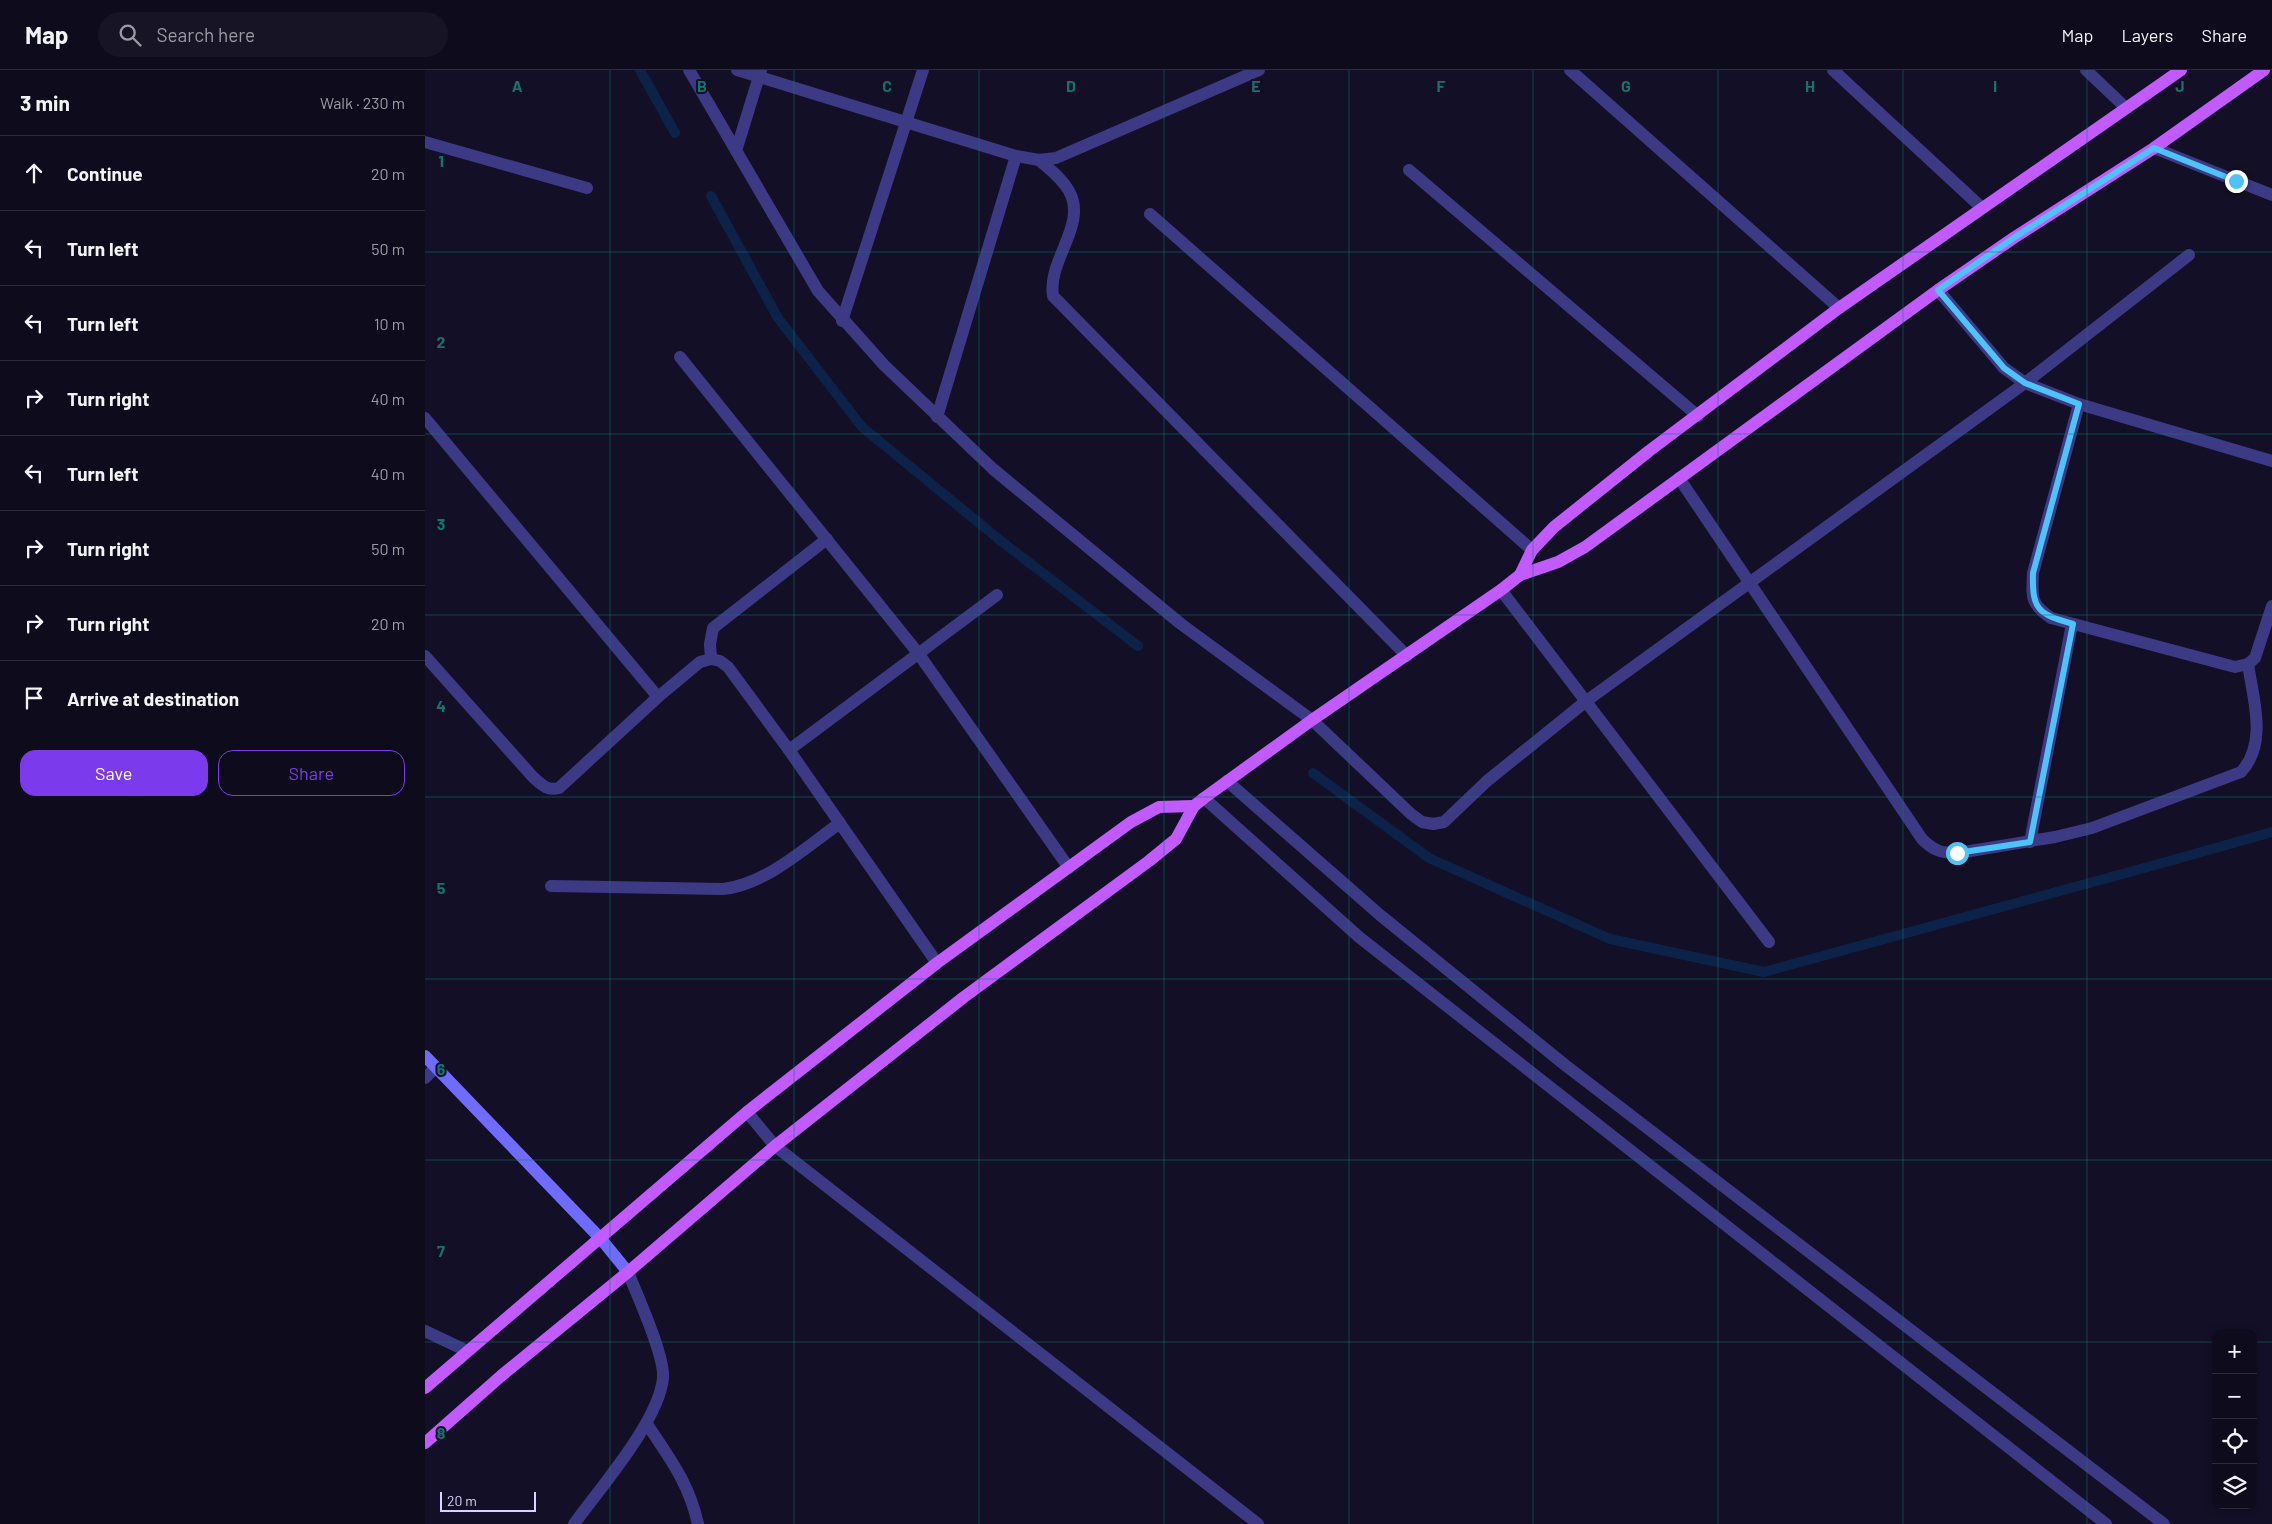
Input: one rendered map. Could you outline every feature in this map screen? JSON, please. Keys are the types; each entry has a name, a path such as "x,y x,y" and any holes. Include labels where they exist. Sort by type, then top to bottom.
{"main road":[{"path":"1520,575 1532,550 1554,527 1649,451 1698,416 1839,308 1981,207 2181,70"},
{"path":"425,1443 501,1376 628,1272 775,1146 964,996 1149,861 1176,839 1199,802 1227,781 1520,575 1558,562 1585,547 1938,290 2015,237 2154,148 2264,70"},
{"path":"425,1388 747,1112 937,963 1131,822 1159,807 1199,802"}],"street":[{"path":"689,70 818,292 842,321 937,417 993,469 1181,624 1312,720 1411,814 1422,822 1433,824 1445,822 1487,781 1585,702 1749,581 2025,383 2189,255"},
{"path":"737,70 760,73 907,123 1016,156 1039,160 1056,158 1259,70"},
{"path":"842,321 923,70"},
{"path":"1570,70 1839,308"},
{"path":"1833,70 1981,207"},
{"path":"2086,70 2126,108"},
{"path":"736,152 760,73"},
{"path":"425,142 587,188"},
{"path":"2154,148 2272,195"},
{"path":"937,417 1016,156"},
{"path":"1039,160 1063,182 1073,202 1074,213 1071,228 1053,275 1053,296 1407,656"},
{"path":"1409,170 1698,416"},
{"path":"1150,214 1532,550"},
{"path":"1938,290 2004,368 2025,383 2079,404 2272,461"},
{"path":"680,357 918,653 1069,868"},
{"path":"2079,404 2033,573 2032,594 2037,608 2051,618 2235,667 2248,664 2255,658 2272,606"},
{"path":"425,418 659,697"},
{"path":"1679,478 1922,839 1933,850 1944,853 1957,853 2030,842 2092,828 2241,772 2251,762 2258,732 2248,664"},
{"path":"711,659 710,644 713,628 827,539"},
{"path":"1501,590 1769,942"},
{"path":"789,750 997,596"},
{"path":"2030,842 2073,624"},
{"path":"425,656 533,777 543,786 552,790 559,788 700,662 711,659 720,661 728,667 789,750 937,963"},
{"path":"1227,781 1380,915 1565,1065 2164,1524"},
{"path":"1199,802 1359,937 2106,1524"},
{"path":"551,886 737,888 767,874 840,823"},
{"path":"425,1056 601,1239 628,1272 655,1343 664,1377 647,1424 574,1524"},
{"path":"425,1078 436,1067"},
{"path":"747,1112 775,1146 1258,1524"},
{"path":"425,1331 467,1351"},
{"path":"647,1424 685,1481 693,1502 698,1524"}],"waterway":[{"path":"640,70 675,133"},
{"path":"711,196 778,318 862,427 1001,541 1138,646"},
{"path":"1313,773 1429,858 1610,939 1764,972 2272,832"}],"route":[{"path":"1957,853 2030,842 2073,624 2051,618 2037,608 2032,594 2033,573 2079,404 2025,383 2004,368 1938,290 2015,237 2154,148 2236,181"}]}
